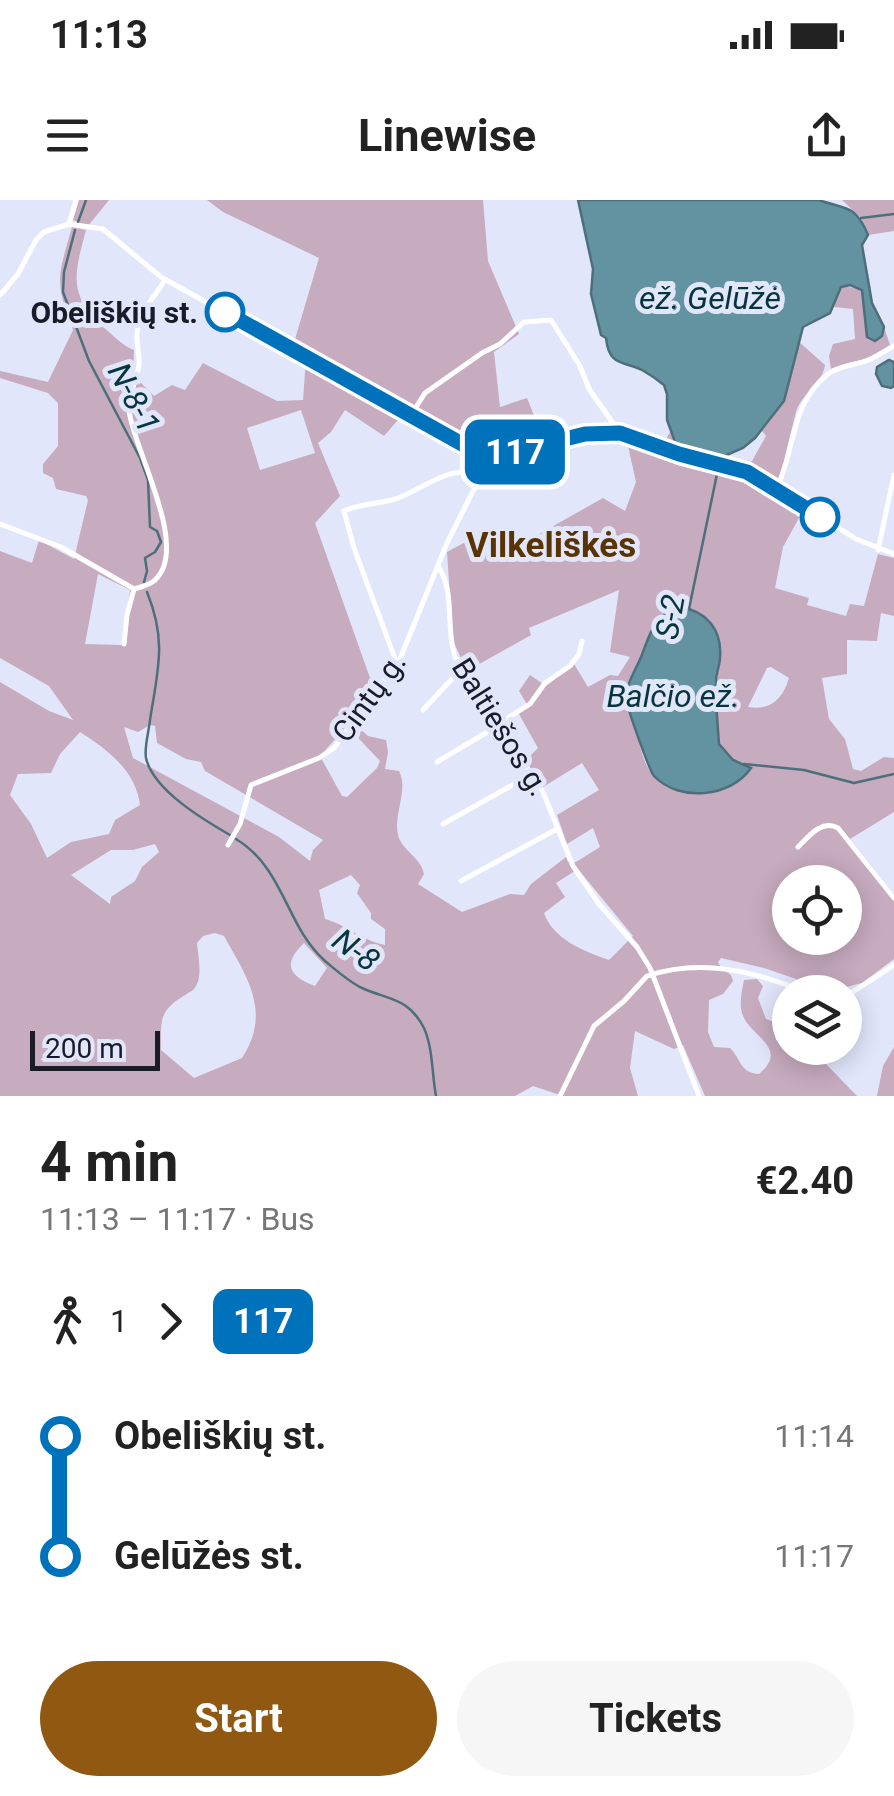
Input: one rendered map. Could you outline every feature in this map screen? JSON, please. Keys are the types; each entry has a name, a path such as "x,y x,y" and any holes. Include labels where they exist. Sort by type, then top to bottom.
{"street":[{"path":"69,224 76,200"},
{"path":"0,295 18,274 40,236 49,229 69,224 106,231 166,280 460,444 500,454 585,434 620,433 679,454 736,468 777,488 842,532 894,554"},
{"path":"134,590 156,580 166,550 154,483 129,407 139,367 138,329 166,280"},
{"path":"412,415 425,393 500,344 524,322 551,320 590,390 620,433"},
{"path":"777,488 792,449 797,414 808,396 829,373 872,359 894,346"},
{"name":"Cintų g.","path":"228,845 240,824 251,785 319,758 334,748 397,664 471,496 500,454"},
{"path":"397,664 344,511 392,500 427,481 450,475 472,473 484,478"},
{"path":"878,550 894,475"},
{"path":"0,524 61,547 134,590"},
{"name":"Baltiešos g.","path":"438,566 448,590 451,645 462,668 544,792 573,866 654,974 700,1096"},
{"path":"124,644 134,590"},
{"path":"437,762 530,704 545,683 570,666 582,641"},
{"path":"423,710 462,668"},
{"path":"443,824 532,774"},
{"path":"798,847 824,826 838,828 894,898"},
{"name":"Baltiešos g.","path":"462,881 557,829"},
{"path":"862,986 894,965"},
{"path":"560,1096 594,1026 624,1001 639,982 654,974 704,968 740,970 772,979"}],"shaded area":[{"path":"79,200 109,200 88,226 73,220"},
{"path":"207,200 483,200 488,261 519,334 494,352 500,407 527,398 545,443 501,452 467,445 293,346 319,258 223,212"},
{"path":"842,200 894,200 894,231 868,235 861,218"},
{"path":"72,227 86,230 77,270 83,303 102,326 134,350 133,375 154,396 172,385 185,390 203,363 277,401 303,400 306,359 404,413 384,436 345,410 331,432 318,443 340,496 315,523 375,692 357,712 361,717 358,727 368,736 386,740 385,769 399,771 402,778 398,835 422,868 424,874 418,884 462,912 510,894 524,895 531,884 566,857 568,862 576,862 600,847 593,828 567,844 557,815 599,790 582,763 543,787 525,761 538,748 519,714 528,706 519,691 530,675 546,686 574,664 588,687 610,675 618,676 630,657 610,652 619,590 529,628 531,635 467,671 453,641 447,552 495,526 509,551 603,498 625,511 636,482 630,440 660,450 670,432 675,442 712,457 752,461 766,436 762,431 784,401 798,341 825,365 796,412 776,490 804,509 783,547 775,588 809,598 807,605 846,616 850,604 864,606 878,554 894,558 894,616 881,613 877,641 847,640 847,674 822,678 829,719 845,739 853,769 861,771 884,757 894,758 894,812 850,839 894,894 894,959 862,983 862,975 784,975 721,958 718,962 733,981 723,994 709,1000 708,1032 714,1047 730,1048 753,1073 759,1074 768,1065 769,1049 742,1013 744,980 757,979 763,986 758,998 766,1019 772,1021 772,1065 827,1065 857,1096 705,1096 683,1045 674,1049 635,1031 630,1068 638,1096 563,1096 533,1086 515,1096 0,1096 0,682 49,711 73,720 49,686 0,658 0,551 32,563 39,540 74,559 88,500 86,496 56,489 53,478 43,473 43,464 58,446 58,403 48,393 0,378 0,371 48,382 73,330 63,300 61,268","holes":["301,410 315,453 260,470 247,428","98,574 130,590 122,645 85,644","656,621 720,661 719,744 733,760 746,764 693,793 655,777 643,757 631,675","767,668 789,678 774,702 748,707","155,726 157,743 186,759 201,762 205,771 323,840 313,850 310,861 279,837 133,758 124,727 138,732","347,726 380,761 347,797 342,796 320,756","80,732 126,771 140,805 115,820 109,834 71,842 47,858 31,824 10,795 18,774 51,773 60,754","155,844 159,852 142,867 135,881 111,897 110,904 71,875 111,850","578,869 633,936 609,960 579,948 554,930 544,913 565,897 556,883","351,875 360,885 357,893 371,919 385,929 385,945 325,919 319,890","203,936 224,936 248,980 256,1010 251,1041 242,1058 194,1078 161,1050 161,1031 166,1012 197,984 197,943","304,943 327,968 315,986 294,974 293,957"]},
{"path":"844,286 862,290 864,314 882,336 884,327 890,345 870,357 831,369 829,356 833,344 855,339 853,309 834,307 836,295"},
{"path":"894,1047 894,1096 877,1096 883,1066"}],"water":[{"name":"ež. Gelūžė","path":"578,200 819,200 849,210 859,218 868,235 862,245 872,303 884,327 882,336 875,341 867,337 862,290 850,285 841,287 830,313 803,327 784,401 755,438 720,458 693,452 675,442 667,420 664,385 642,370 618,362 601,335 591,294 593,269"},
{"path":"889,360 894,362 891,388 882,386 876,374 877,367"},
{"name":"Balčio ež.","path":"680,607 705,617 715,630 720,647 716,681 719,744 733,760 751,768 731,785 705,793 677,790 654,776 627,703 629,683 652,630 665,614"}],"waterway":[{"name":"N-8-1","path":"78,222 86,200"},
{"path":"861,218 894,214"},
{"name":"N-8-1","path":"75,230 63,292 89,361 140,458 148,480 150,527 157,531 161,542 145,558 144,582"},
{"name":"S-2","path":"689,609 717,474"},
{"name":"N-8","path":"147,592 157,626 159,655 146,758 169,792 230,835"},
{"name":"S-2","path":"744,764 804,770 854,783 894,774"},
{"name":"N-8","path":"236,839 265,866 301,931 325,961 357,985 397,1001 418,1018 429,1044 436,1096"}],"bus line":[{"name":"117","path":"225,312 471,449 509,453 585,434 620,433 747,472 820,517"}],"place":[{"name":"Obeliškių st.","path":"225,312"}],"district":[{"name":"Vilkeliškės","path":"551,545"}]}
